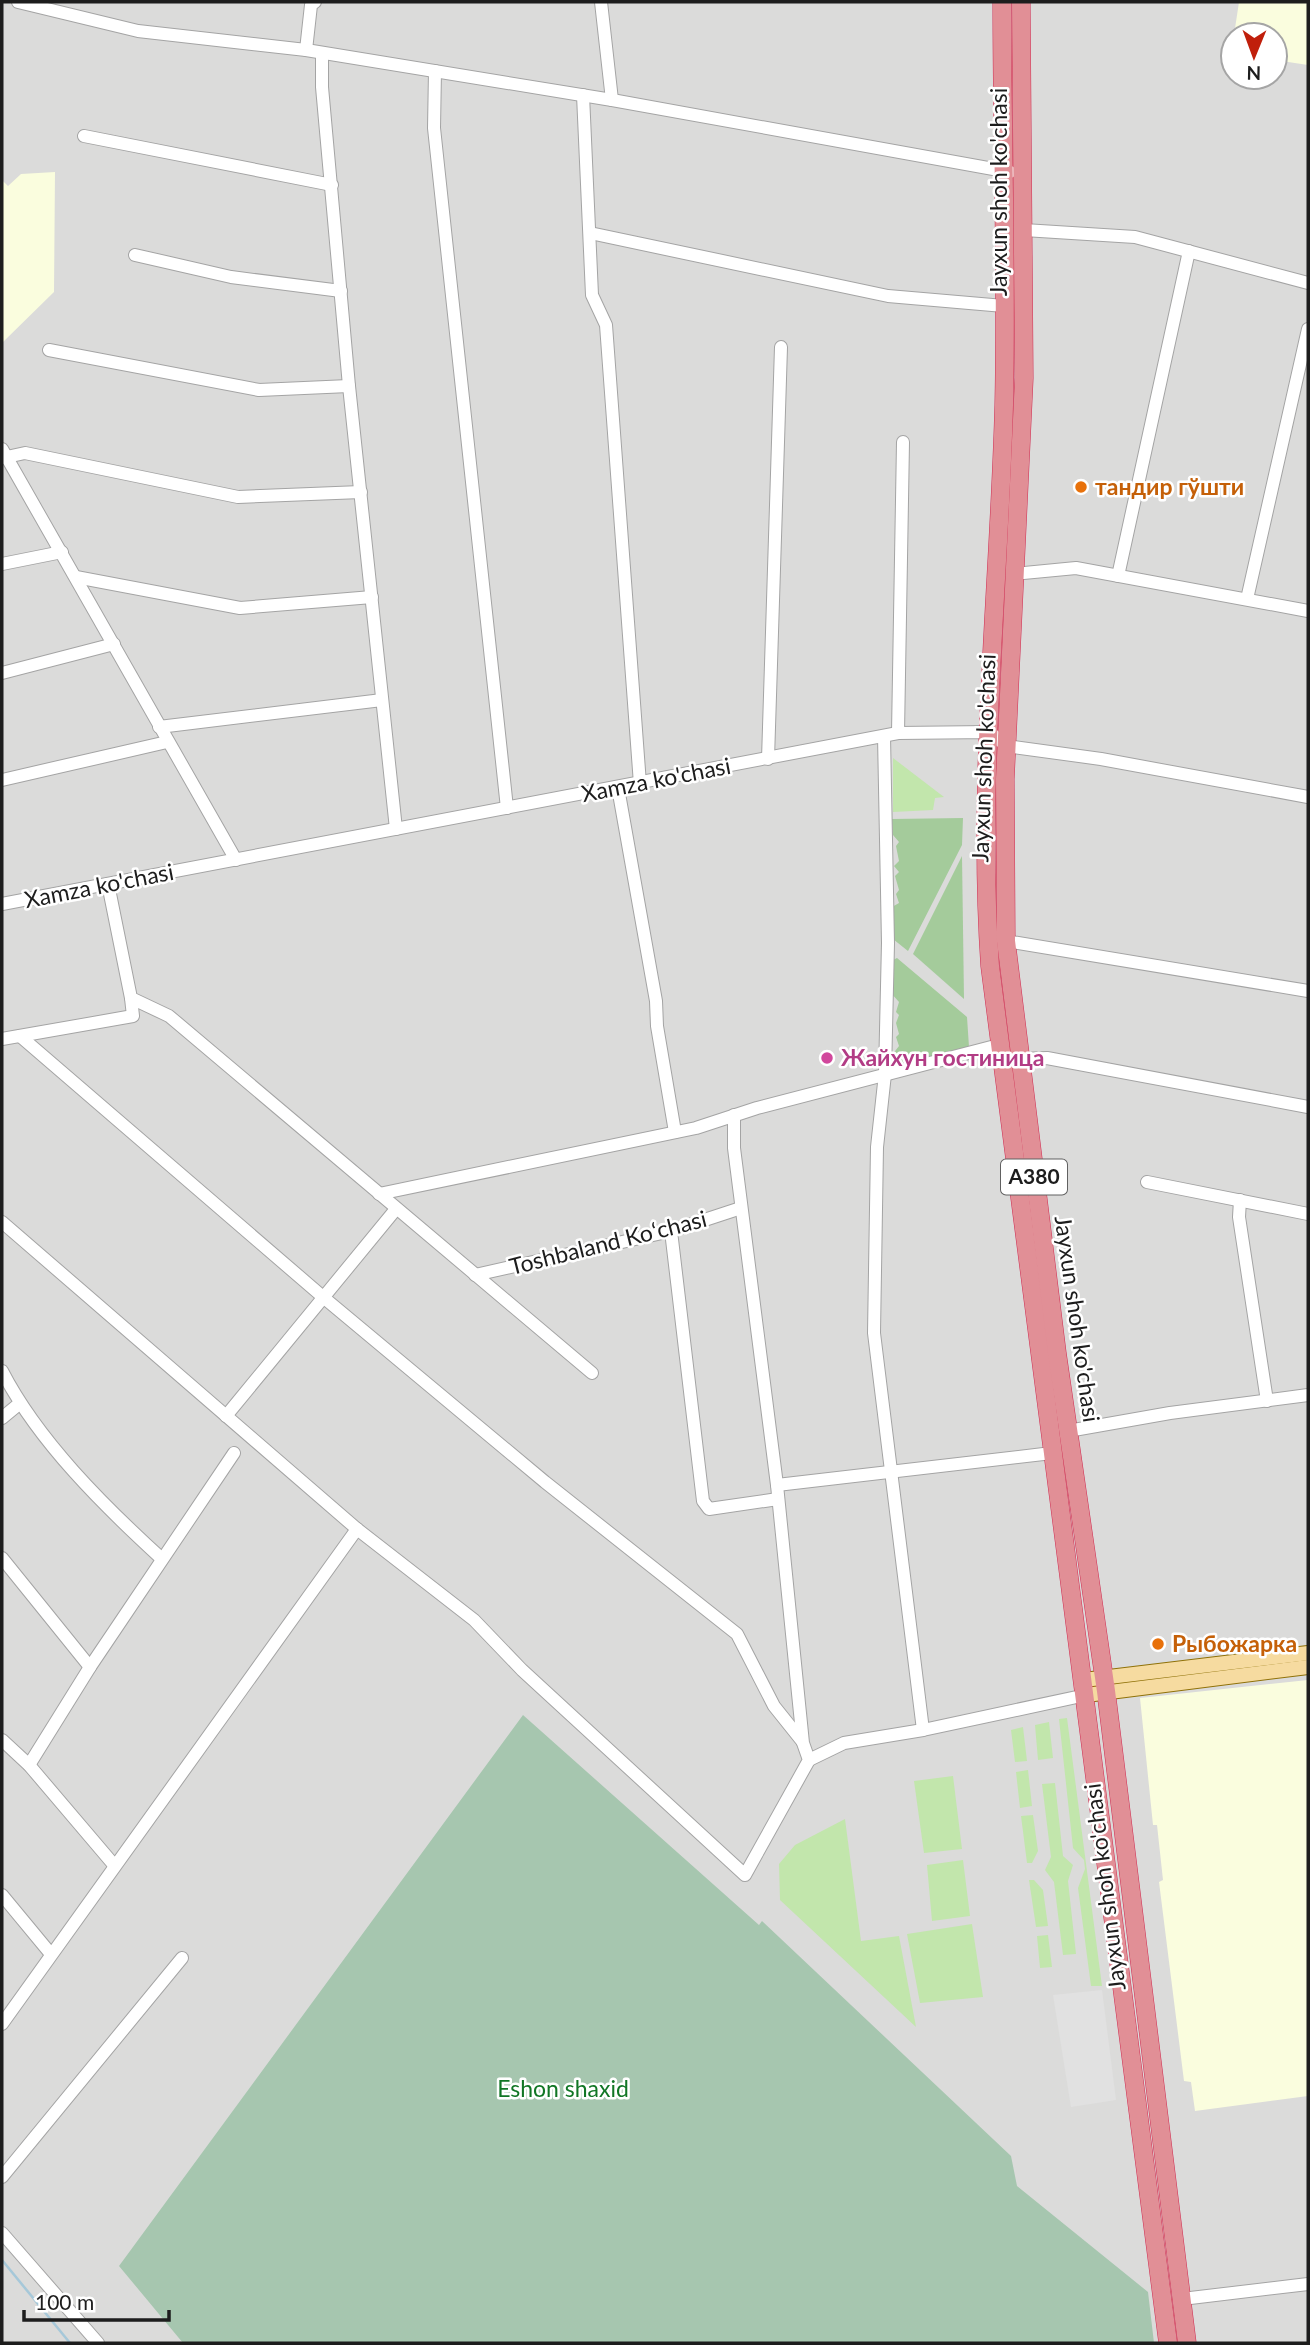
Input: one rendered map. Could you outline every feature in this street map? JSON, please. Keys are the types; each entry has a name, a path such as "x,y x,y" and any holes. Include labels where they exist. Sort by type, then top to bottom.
{"highway":[{"name":"Jayxun shoh ko'chasi","path":"1002,2 1004,404 985,899 999,1045 1108,1867 1152,2147 1181,2291 1187,2343"},
{"name":"Jayxun shoh ko'chasi","path":"1021,2 1024,378 1006,746 1006,941 1019,1059 1068,1431 1105,1684 1127,1864 1152,2147 1160,2286 1168,2343"},
{"path":"1108,1867 1127,1864"},
{"path":"1160,2286 1181,2291"}],"main road":[{"path":"1085,1687 1308,1653"},
{"path":"1105,1684 1308,1667"}],"street":[{"path":"18,2 138,31 306,50 612,100 1002,172 1023,172"},
{"path":"306,50 311,5 315,2"},
{"path":"601,2 612,100"},
{"path":"322,53 349,386 396,829"},
{"path":"435,71 434,128 507,808"},
{"path":"583,95 592,295 606,326 640,784"},
{"path":"84,136 332,185"},
{"path":"1024,230 1135,237 1308,283"},
{"path":"590,233 888,296 1004,306"},
{"path":"1118,576 1189,251"},
{"path":"135,255 231,277 341,291"},
{"path":"1247,599 1308,329"},
{"path":"768,759 780,347"},
{"path":"49,350 259,390 349,386"},
{"path":"903,442 891,734 885,1074 877,1147 874,1333 923,1730"},
{"path":"236,860 76,576 3,455 25,453 237,497 361,492"},
{"path":"2,564 62,552"},
{"path":"1014,574 1076,568 1308,611"},
{"path":"76,576 240,608 372,597"},
{"path":"2,673 114,644"},
{"path":"159,727 383,700"},
{"path":"990,732 1006,746 1101,759 1308,797"},
{"name":"Xamza ko'chasi","path":"2,904 891,734 990,732"},
{"path":"2,780 167,741"},
{"path":"618,788 656,1001 657,1026 675,1132"},
{"path":"2,1039 133,1016 108,884"},
{"path":"1006,941 1308,991"},
{"path":"131,998 169,1016 592,1373"},
{"path":"20,1036 323,1297 545,1482 737,1634 774,1706 803,1743"},
{"path":"379,1194 675,1132 999,1045"},
{"path":"1019,1059 1046,1058 1308,1107"},
{"path":"734,1115 734,1148 777,1485 803,1743 809,1760"},
{"path":"1147,1182 1308,1214"},
{"path":"1240,1200 1239,1217 1267,1401"},
{"name":"Toshbaland Koʻchasi","path":"475,1275 671,1231 741,1208"},
{"path":"226,1416 396,1209"},
{"path":"2,1222 357,1529 474,1620 522,1670 745,1875 809,1760 844,1743 923,1730 1085,1687"},
{"path":"671,1231 703,1501 709,1509 721,1510 778,1499"},
{"path":"2,1371 19,1404 114,1515 162,1559"},
{"path":"1068,1431 1170,1413 1308,1395"},
{"path":"2,1418 19,1404"},
{"path":"777,1485 1052,1452"},
{"path":"29,1765 90,1667 233,1453"},
{"path":"2,2024 50,1952 357,1529"},
{"path":"2,1558 90,1667"},
{"path":"2,1740 29,1765 114,1865"},
{"path":"2,1895 50,1952"},
{"path":"2,2177 182,1958"},
{"path":"2,2233 98,2343"},
{"path":"1181,2291 1308,2284"}],"shaded area":[{"path":"2,2 1308,2 1308,2343 2,2343"},
{"path":"1239,2 1308,2 1308,65 1289,62 1289,21 1236,21"},
{"path":"55,172 54,292 2,343 2,180 8,186 21,174"},
{"path":"1308,1680 1308,2096 1195,2111 1191,2082 1184,2081 1159,1882 1163,1880 1157,1825 1153,1825 1140,1698"},
{"path":"1102,1990 1116,2100 1071,2107 1053,1995"}],"green space":[{"path":"893,758 944,797 935,798 933,810 893,812"},
{"path":"963,818 962,845 908,951 893,939 892,907 899,903 895,876 899,872 894,866 899,861 896,846 899,842 893,835 892,819"},
{"path":"962,856 964,999 913,954"},
{"path":"897,958 967,1017 969,1047 899,1066 892,1063 892,1055 899,1046 896,1023 899,1015 896,1012 899,1002 891,993 891,961"},
{"name":"Eshon shaxid","path":"523,1715 759,1925 762,1921 1011,2156 1017,2186 1148,2292 1154,2343 183,2343 119,2266"},
{"path":"1067,1718 1102,1986 1091,1986 1078,1888 1085,1869 1084,1860 1073,1848 1059,1719"},
{"path":"1049,1722 1053,1758 1038,1760 1035,1725"},
{"path":"1023,1727 1027,1761 1015,1762 1011,1730"},
{"path":"1028,1770 1032,1806 1020,1808 1016,1772"},
{"path":"953,1776 962,1849 924,1853 914,1781"},
{"path":"1055,1783 1063,1856 1073,1865 1068,1881 1076,1954 1063,1955 1054,1882 1045,1870 1051,1857 1042,1784"},
{"path":"1033,1815 1038,1851 1032,1863 1027,1863 1021,1816"},
{"path":"845,1819 861,1941 899,1936 916,2027 780,1900 779,1864 795,1845"},
{"path":"963,1860 970,1916 932,1921 927,1865"},
{"path":"1029,1880 1034,1880 1043,1890 1048,1926 1036,1927"},
{"path":"972,1924 983,1997 920,2003 907,1934"},
{"path":"1048,1935 1052,1967 1040,1968 1037,1936"}],"waterway":[{"path":"2,2260 70,2343"}],"place":[{"name":"тандир гўшти","path":"1081,487"},
{"name":"Жайхун гостиница","path":"827,1058"},
{"name":"Рыбожарка","path":"1158,1644"}]}
